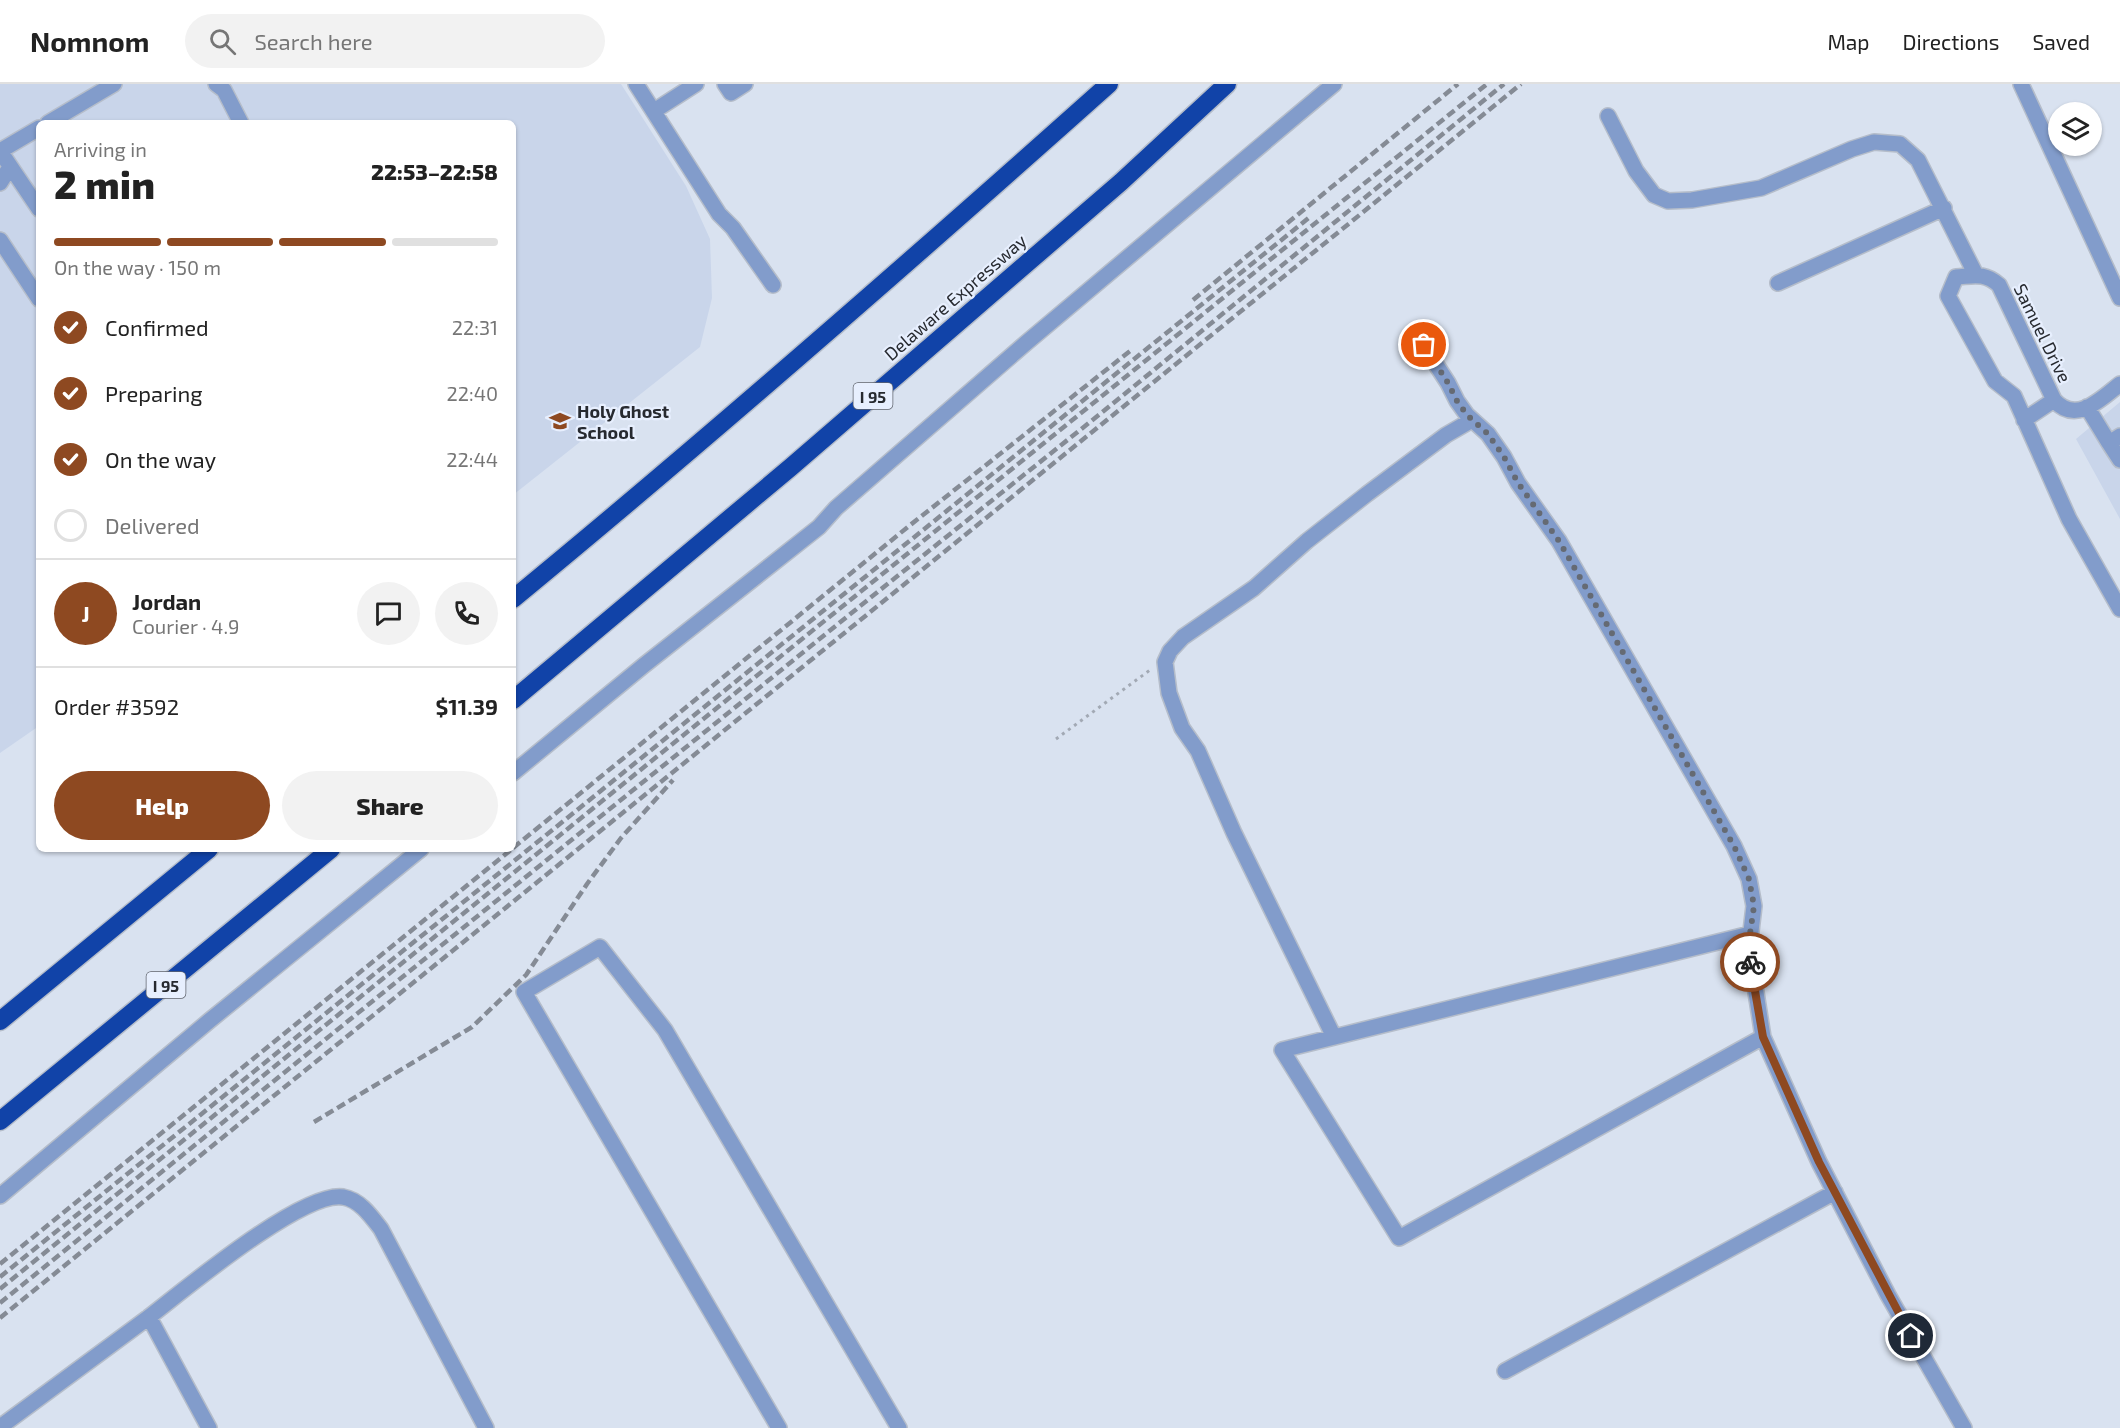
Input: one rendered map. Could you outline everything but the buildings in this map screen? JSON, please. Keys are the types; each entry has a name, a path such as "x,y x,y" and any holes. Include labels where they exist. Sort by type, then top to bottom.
{"highway":[{"path":"516,596 890,280 1109,84"},
{"name":"Delaware Expressway","path":"516,697 791,467 1103,198 1227,84"},
{"path":"0,1021 205,852"},
{"name":"I 95","path":"0,1121 327,852"}],"street":[{"path":"53,120 114,84"},
{"path":"216,84 224,90 239,120"},
{"path":"636,84 719,214 733,228 773,285"},
{"path":"654,111 696,84"},
{"path":"725,84 731,93 745,84"},
{"path":"516,771 643,666 819,527 836,508 967,393 1334,84"},
{"path":"2021,84 2120,298"},
{"path":"1608,116 1636,171 1654,195 1668,201 1692,200 1761,188 1852,148 1874,142 1900,144 1918,159 1976,275 1956,277 1948,296 1995,381 2014,396 2069,519 2120,609"},
{"path":"36,130 0,151 36,205"},
{"path":"0,183 10,167"},
{"path":"1778,283 1944,208"},
{"path":"0,240 36,294"},
{"name":"Samuel Drive","path":"1976,275 1991,278 2003,291 2054,400 2060,408 2079,411 2087,407"},
{"path":"1424,345 1457,401 1472,420 1488,434 1518,483 1559,541 1734,846 1749,879 1754,906 1749,948 1763,1037 1819,1162 1888,1295 1964,1428"},
{"path":"2120,384 2087,407 2115,439 2120,460"},
{"path":"2024,420 2054,400"},
{"path":"1334,1037 1230,824 1198,750 1182,728 1169,693 1165,662 1170,651 1183,637 1254,588 1306,541 1367,494 1446,435 1472,420"},
{"path":"0,1196 209,1021 417,852"},
{"path":"1750,934 1282,1050 1399,1238 1763,1037"},
{"path":"779,1428 524,992 600,947 665,1030 899,1428"},
{"path":"1505,1371 1835,1192"},
{"path":"0,1427 227,1257 281,1221 317,1202 343,1197 363,1207 381,1229 486,1428"},
{"path":"149,1317 209,1428"}],"path":[{"path":"1056,739 1145,672 1165,662"}],"shaded area":[{"name":"Holy Ghost School","path":"0,84 621,84 686,186 710,239 712,298 700,347 516,493 516,120 36,120 36,728 0,753"},
{"path":"2120,402 2120,519 2076,439"}],"railway":[{"path":"1193,300 1458,84"},
{"path":"0,1289 1487,84"},
{"path":"0,1303 1100,414 1504,84"},
{"path":"0,1318 1521,84"},
{"path":"0,1277 1311,216"},
{"path":"516,846 909,526 1130,351"},
{"path":"314,1122 472,1027 526,975 621,838 673,780"},
{"path":"0,1264 508,852"}],"way so far":[{"path":"1424,345 1457,401 1467,415 1488,434 1518,483 1559,541 1734,846 1749,879 1754,906 1750,934 1750,962"}],"place":[{"name":"Holy Ghost School","path":"560,421"}],"route":[{"path":"1750,962 1763,1037 1819,1162 1911,1336"}]}
